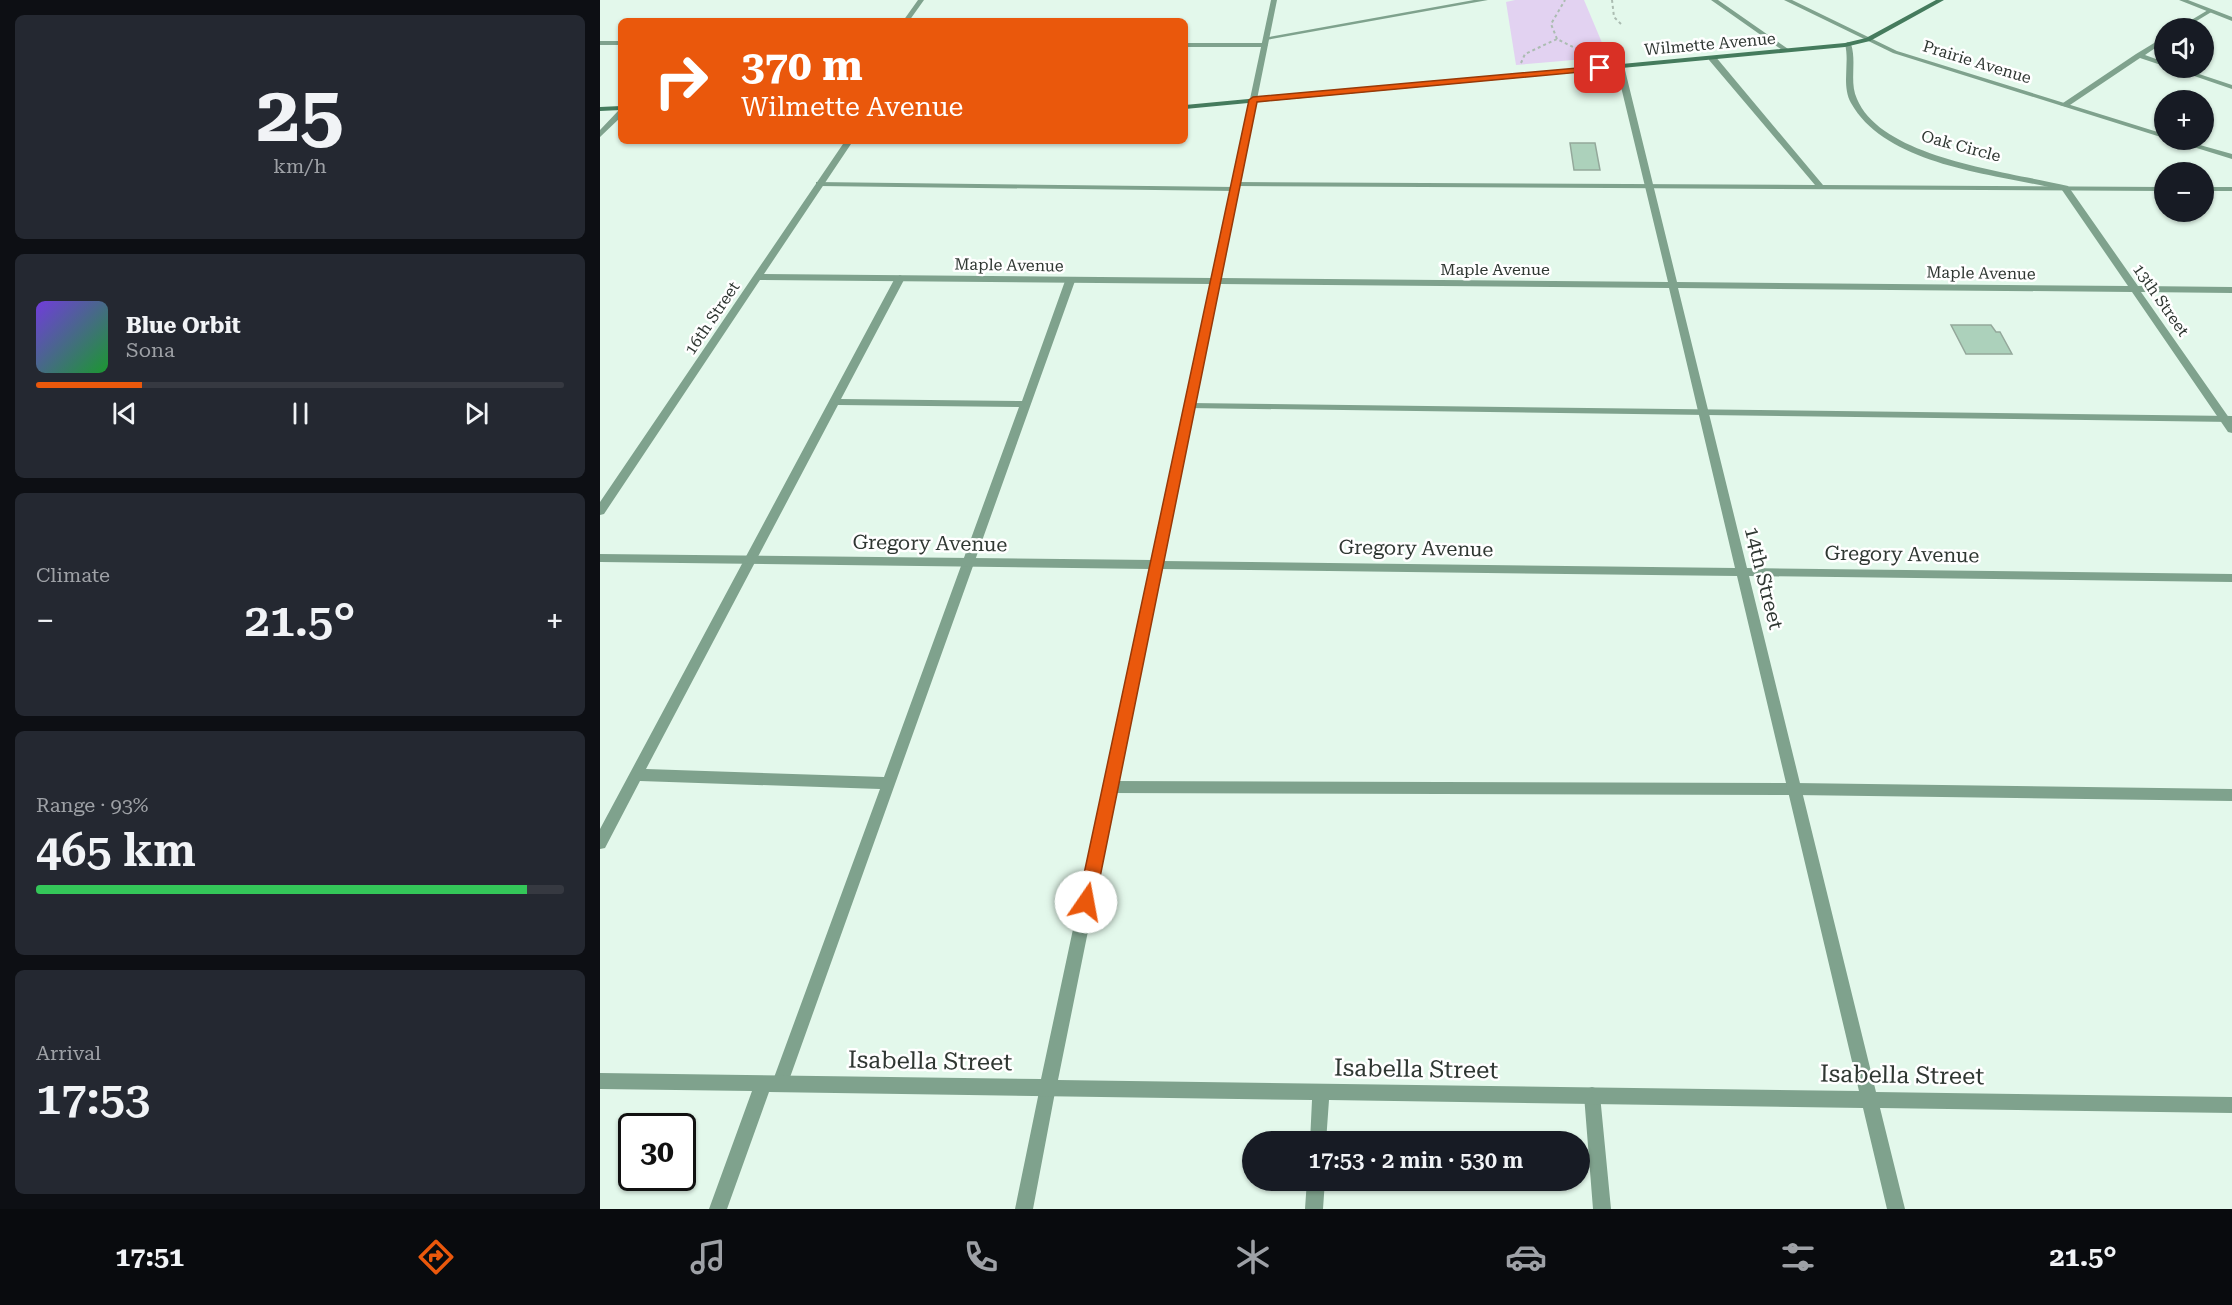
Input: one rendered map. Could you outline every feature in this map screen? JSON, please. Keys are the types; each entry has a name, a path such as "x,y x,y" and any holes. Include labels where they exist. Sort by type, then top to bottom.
{"street":[{"path":"908,18 921,0"},
{"path":"1024,1209 1274,0"},
{"path":"1188,45 1265,41 1485,0"},
{"path":"1714,0 1776,40 1787,51"},
{"name":"Prairie Avenue","path":"1786,0 1895,52 2154,133"},
{"name":"Wilmette Avenue","path":"1188,107 1848,44 1868,40 1941,0"},
{"path":"2182,0 2232,20"},
{"path":"2198,18 2210,11"},
{"path":"600,43 618,43"},
{"name":"Oak Circle","path":"1848,44 1853,57 1849,77 1853,101 1869,122 1882,132 1898,142 1936,158 2065,189"},
{"path":"2064,105 2154,45"},
{"path":"2138,55 2154,61"},
{"path":"1712,58 1821,187"},
{"name":"14th Street","path":"1620,66 1896,1209"},
{"path":"2205,78 2232,87"},
{"path":"600,109 618,108"},
{"path":"600,135 618,116"},
{"name":"16th Street","path":"600,511 847,144"},
{"path":"2209,150 2232,157"},
{"path":"819,184 2154,189"},
{"name":"13th Street","path":"2065,189 2228,419 2232,430"},
{"path":"2214,189 2232,189"},
{"name":"Maple Avenue","path":"758,277 1215,283 2232,290"},
{"path":"600,843 900,278"},
{"path":"718,1209 772,1083 889,783 1070,281"},
{"path":"834,402 1026,404"},
{"path":"1190,406 2228,419"},
{"name":"Gregory Avenue","path":"600,558 2232,578"},
{"path":"636,775 889,783"},
{"path":"1110,787 1795,789 2232,795"},
{"name":"Isabella Street","path":"600,1081 2232,1105"},
{"path":"1319,1131 1321,1091"},
{"path":"1592,1095 1602,1209"},
{"path":"1314,1209 1315,1191"}],"path":[{"path":"1565,0 1551,24 1557,39 1589,55"},
{"path":"1612,0 1614,17 1622,25"},
{"path":"1521,66 1525,54 1557,39"}],"shaded area":[{"path":"1584,0 1608,57 1516,65 1506,2"}],"building":[{"path":"1570,143 1595,143 1600,170 1574,170"},
{"path":"1951,325 1991,325 1996,332 2000,332 2012,354 1966,354"}],"route":[{"path":"1086,902 1253,100 1600,68"}]}
